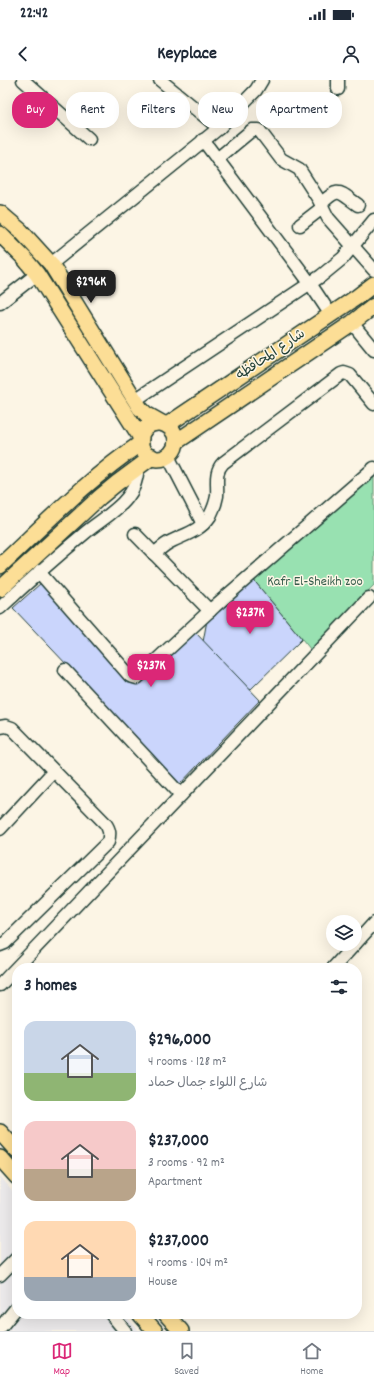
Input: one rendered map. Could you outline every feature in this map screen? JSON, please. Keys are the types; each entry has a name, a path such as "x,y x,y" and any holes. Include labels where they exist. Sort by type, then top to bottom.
{"main road":[{"path":"0,213 21,231 50,264 135,400 146,414 164,424 174,432 176,442 172,452 168,456 158,458 152,457 143,449 141,441 37,274 24,258 0,234"},
{"name":"شارع المحافظه","path":"164,424 374,284"},
{"name":"شارع المحافظه","path":"176,442 374,306"},
{"path":"98,371 112,362"},
{"path":"0,566 110,465 141,441 146,428 156,423 164,424"},
{"path":"0,589 40,565 100,497 152,457"},
{"path":"0,1132 12,1145"},
{"path":"0,1158 12,1171"},
{"path":"144,1319 155,1331"},
{"path":"171,1319 182,1331"}],"street":[{"path":"23,80 89,139"},
{"path":"160,80 198,111"},
{"path":"248,98 256,90 262,80"},
{"path":"50,264 218,128"},
{"path":"217,159 252,130 259,130 281,159 299,169 328,218 374,270"},
{"path":"203,140 331,314"},
{"path":"300,225 322,206 332,194 336,192 358,205"},
{"path":"135,400 310,284 332,267 353,247 374,220"},
{"path":"0,303 37,274"},
{"path":"352,322 374,350"},
{"path":"154,554 168,543 194,531 203,524 209,516 217,496 217,474 220,466 341,374 344,373 350,375 374,404"},
{"path":"168,456 203,524"},
{"path":"0,608 40,565 130,676 135,678 374,468"},
{"path":"134,534 210,611"},
{"path":"21,963 369,598"},
{"path":"65,670 181,795"},
{"path":"0,727 6,726 12,728 105,824 109,829 110,835 108,842 5,943 0,945"},
{"path":"0,829 54,771"},
{"path":"362,936 374,923"},
{"path":"338,963 349,951"},
{"path":"0,985 12,972"},
{"path":"0,1274 12,1263"},
{"path":"0,1328 12,1313"},
{"path":"115,1319 125,1331"}],"shaded area":[{"path":"0,1176 12,1190 12,1319 128,1319 139,1331 0,1331"}],"green space":[{"name":"Kafr El-Sheikh zoo","path":"374,472 374,585 311,650 252,578"}],"building":[{"path":"252,578 302,639 250,690 203,642 207,620"},
{"path":"41,583 136,684 195,632 260,700 180,784 13,608"}]}
